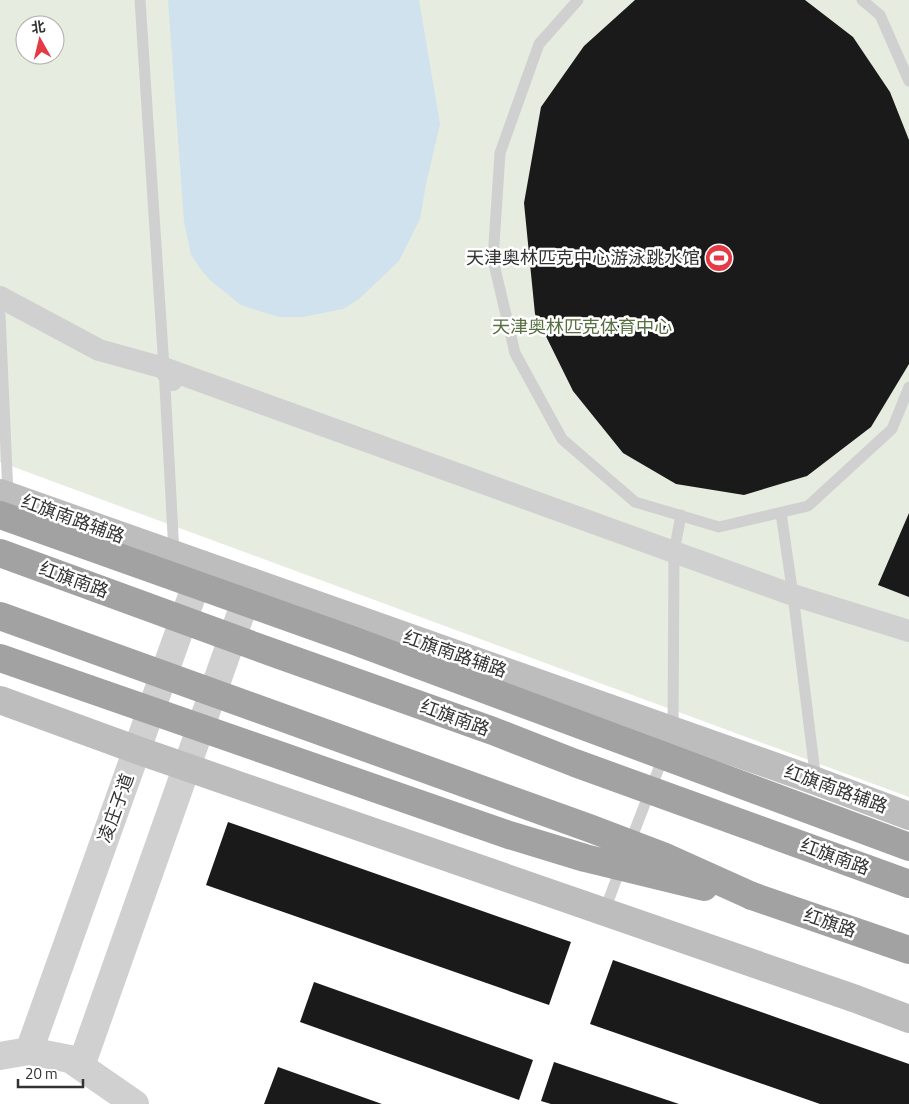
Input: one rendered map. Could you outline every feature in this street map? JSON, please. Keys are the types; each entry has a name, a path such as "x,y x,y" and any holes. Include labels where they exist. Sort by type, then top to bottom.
{"highway":[{"path":"3,501 361,644 909,847"},
{"name":"红旗南路","path":"0,553 909,884"},
{"path":"0,616 589,828 663,856 752,896"},
{"path":"0,658 519,838 642,873 752,896"},
{"path":"493,731 573,743 696,779 756,791"},
{"name":"红旗路","path":"752,896 909,950"}],"main road":[{"name":"红旗南路辅路","path":"3,501 174,554 816,781 909,816"},
{"path":"0,700 137,750 856,999 909,1020"}],"street":[{"path":"0,297 99,350 164,368 794,595 909,631"},
{"path":"164,368 176,386"},
{"name":"凌庄子道","path":"29,1051 203,565"},
{"path":"81,1066 252,582"},
{"path":"0,1056 29,1051 70,1059 135,1104"}],"lane":[{"path":"140,0 174,554"},
{"path":"578,0 539,44 500,154 493,260 515,353 562,439 635,502 720,527 808,506 892,429 909,387"},
{"path":"862,0 880,15 909,81"},
{"path":"0,315 3,501"},
{"path":"780,513 794,595 816,781"},
{"path":"604,912 673,731 674,552 681,516"}],"green space":[{"name":"天津奥林匹克体育中心","path":"0,0 909,0 909,797 0,462"}],"water":[{"path":"168,0 419,0 440,124 420,219 399,261 359,299 343,309 303,317 280,317 241,305 211,281 191,255 184,221"}],"building":[{"name":"天津奥林匹克中心游泳跳水馆","path":"635,0 805,0 853,37 890,92 909,140 909,364 871,427 807,476 744,495 676,484 623,453 573,391 535,314 524,203 541,107 584,46"},
{"path":"909,513 909,597 878,585"},
{"path":"228,822 571,942 549,1005 206,885"},
{"path":"613,960 909,1064 909,1104 820,1104 590,1024"},
{"path":"314,982 533,1060 519,1100 300,1022"},
{"path":"554,1062 679,1104 551,1104 541,1101"},
{"path":"278,1067 382,1104 264,1104"}],"place":[{"name":"天津奥林匹克中心游泳跳水馆","path":"719,258"}]}
